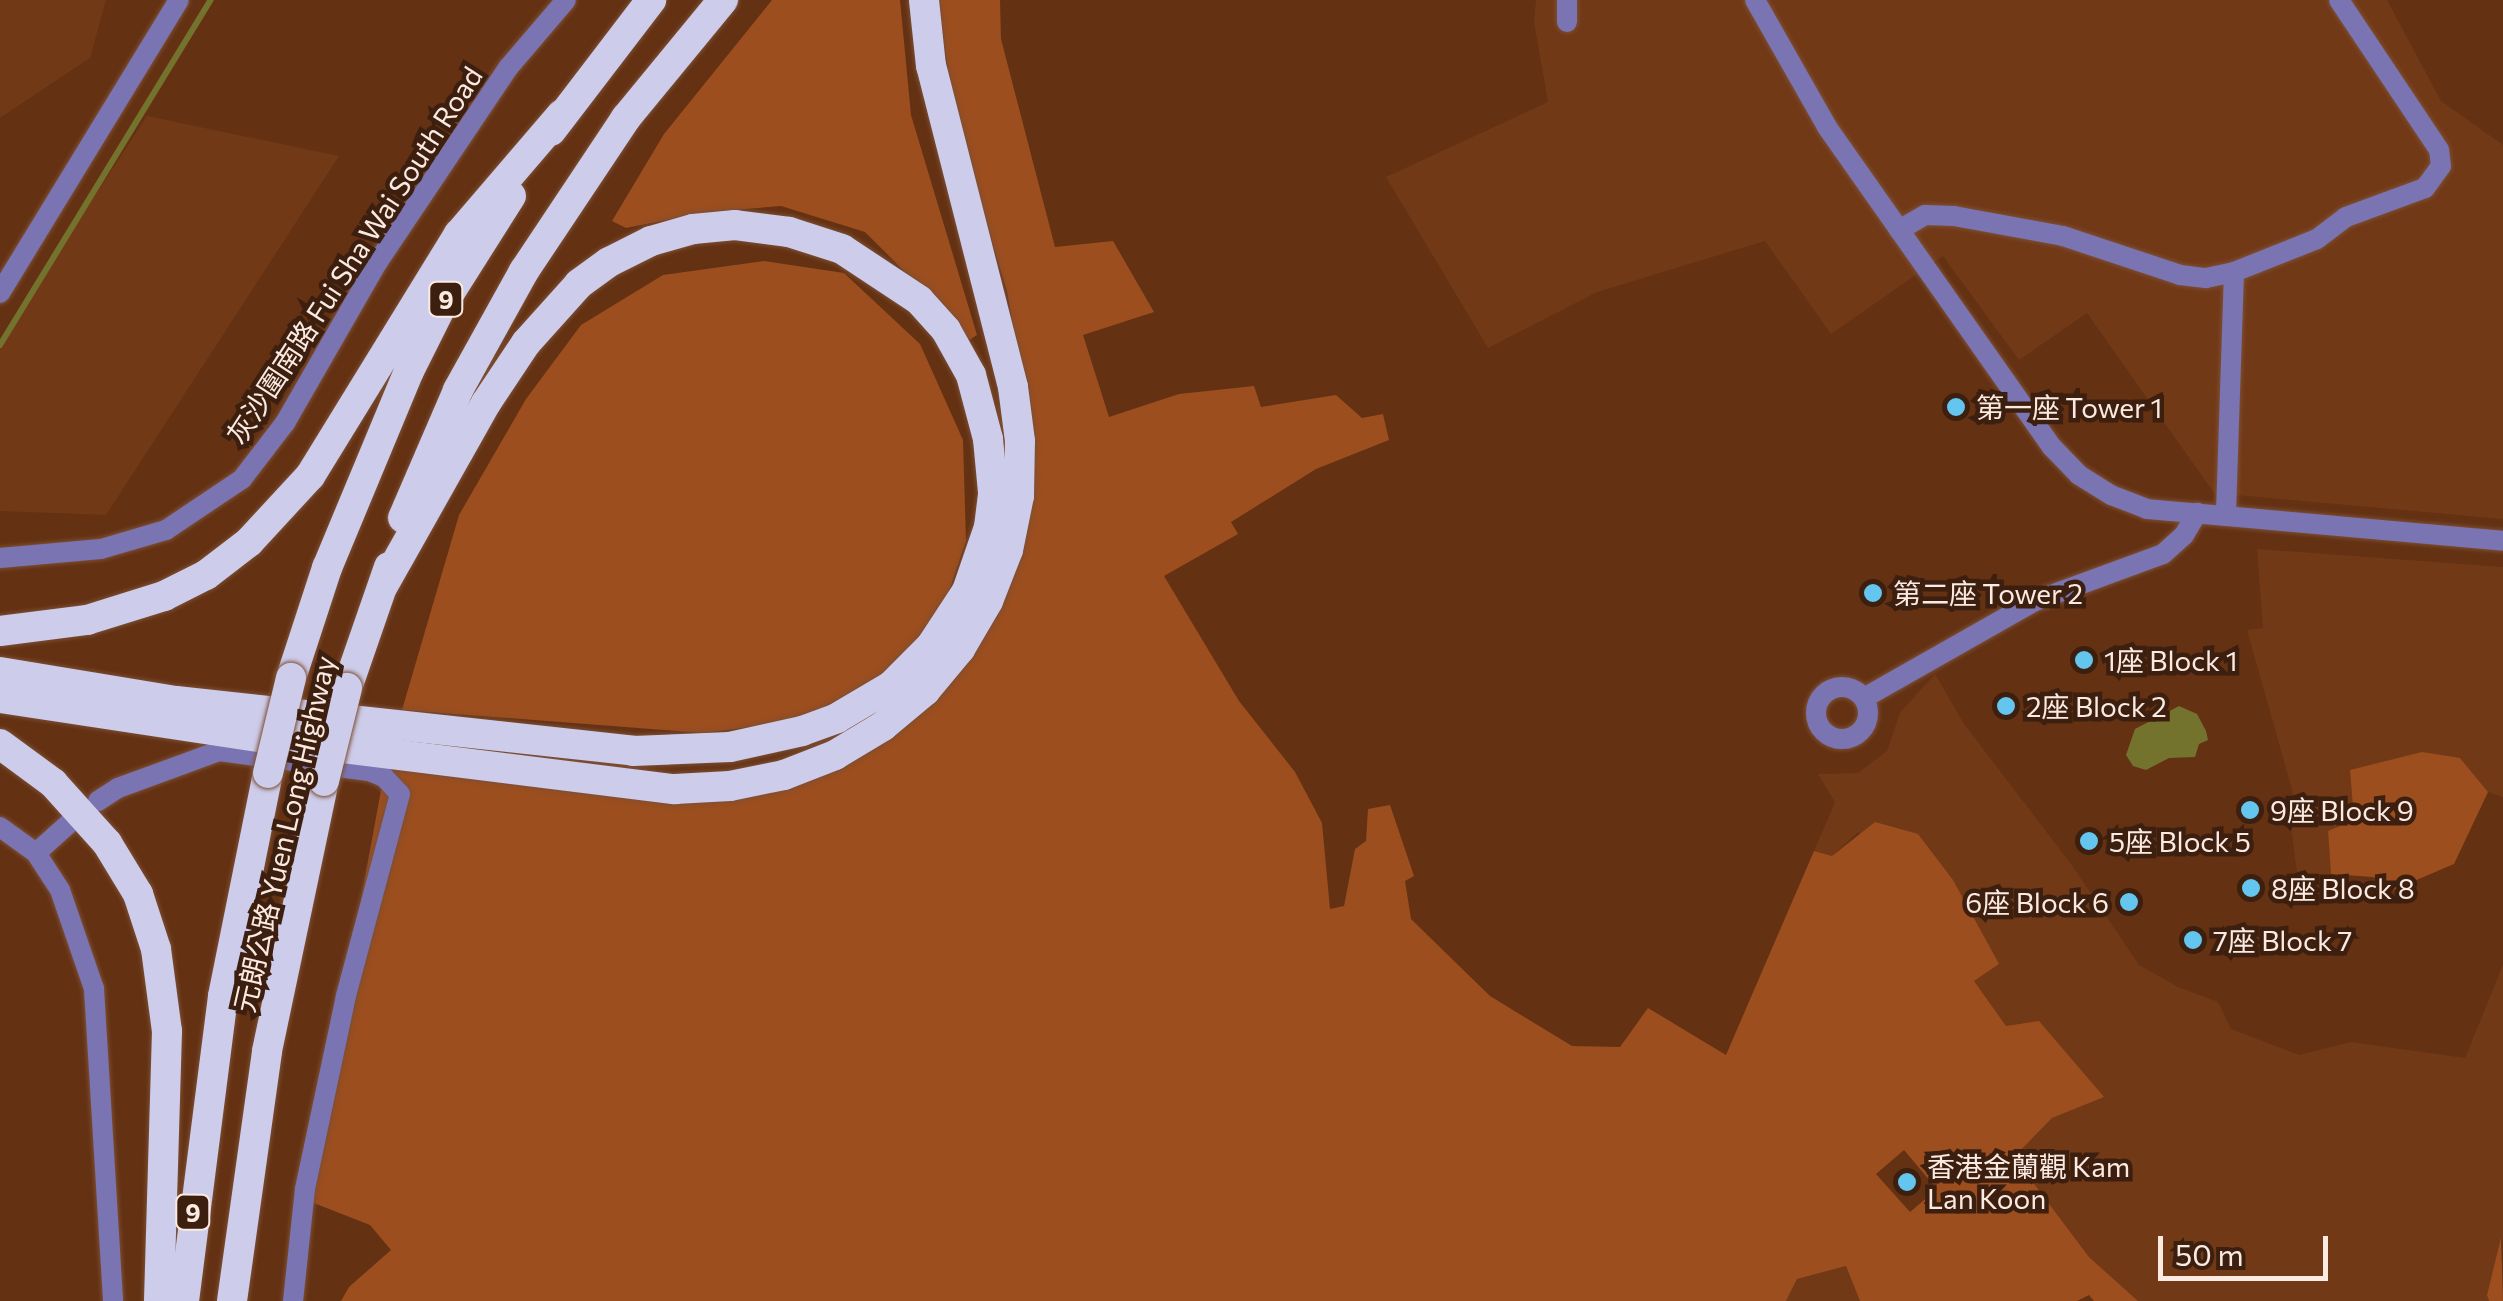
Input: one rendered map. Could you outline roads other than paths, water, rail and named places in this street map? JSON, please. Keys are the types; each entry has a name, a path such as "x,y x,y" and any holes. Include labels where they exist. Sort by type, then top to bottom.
{"highway":[{"name":"元朗公路 Yuen Long Highway","path":"184,1301 208,1090 236,913 291,678 356,496 442,305 561,116 650,0"},
{"name":"元朗公路 Yuen Long Highway","path":"232,1301 268,1051 324,781 347,688 407,506 458,390 524,271 626,118 723,0"},
{"path":"0,698 279,740 675,789 730,786 784,775 835,754 883,726 924,691 960,648 988,601 1008,550 1018,496 1020,441 1013,387 931,66 924,0"},
{"path":"0,631 87,620 164,596 206,575 249,542 310,476 460,234 561,116"},
{"path":"0,672 195,703 633,751 716,748 802,732 846,714 891,686 932,646 967,591 992,510 992,457 980,403 962,356 919,300 842,249 790,232 735,225 665,237 609,262 580,284 526,344 486,403 384,584"},
{"path":"0,744 52,783 92,824 118,858 148,920 164,986 167,1031 159,1301"}],"street":[{"path":"0,293 179,0"},
{"name":"灰沙圍南路 Fui Sha Wai South Road","path":"0,558 101,549 166,530 242,478 285,424 377,263 486,100 566,0"},
{"path":"1567,22 1568,0"},
{"path":"1755,0 1827,128 2065,462 2128,503 2226,516 2503,541"},
{"path":"1899,230 1925,216 1954,216 2074,239 2180,275 2206,278 2234,272 2317,239 2346,217 2425,188 2441,166 2439,150 2339,0"},
{"path":"2226,516 2234,272"},
{"path":"1864,698 2035,601 2163,554 2184,535 2197,513"},
{"path":"98,801 118,788 219,751 377,773 400,794 338,1034 305,1189 293,1301"},
{"path":"36,852 75,818"},
{"path":"0,827 36,852 60,890 94,990 114,1301"}],"waterway":[{"path":"0,345 211,0"}],"place":[{"name":"第一座 Tower 1","path":"1956,407"},
{"name":"第二座 Tower 2","path":"1873,593"},
{"name":"1座 Block 1","path":"2084,660"},
{"name":"2座 Block 2","path":"2006,706"},
{"name":"9座 Block 9","path":"2250,810"},
{"name":"5座 Block 5","path":"2089,841"},
{"name":"8座 Block 8","path":"2251,888"},
{"name":"6座 Block 6","path":"2129,902"},
{"name":"7座 Block 7","path":"2193,940"},
{"name":"香港金蘭觀 Kam Lan Koon","path":"1907,1182"}]}
